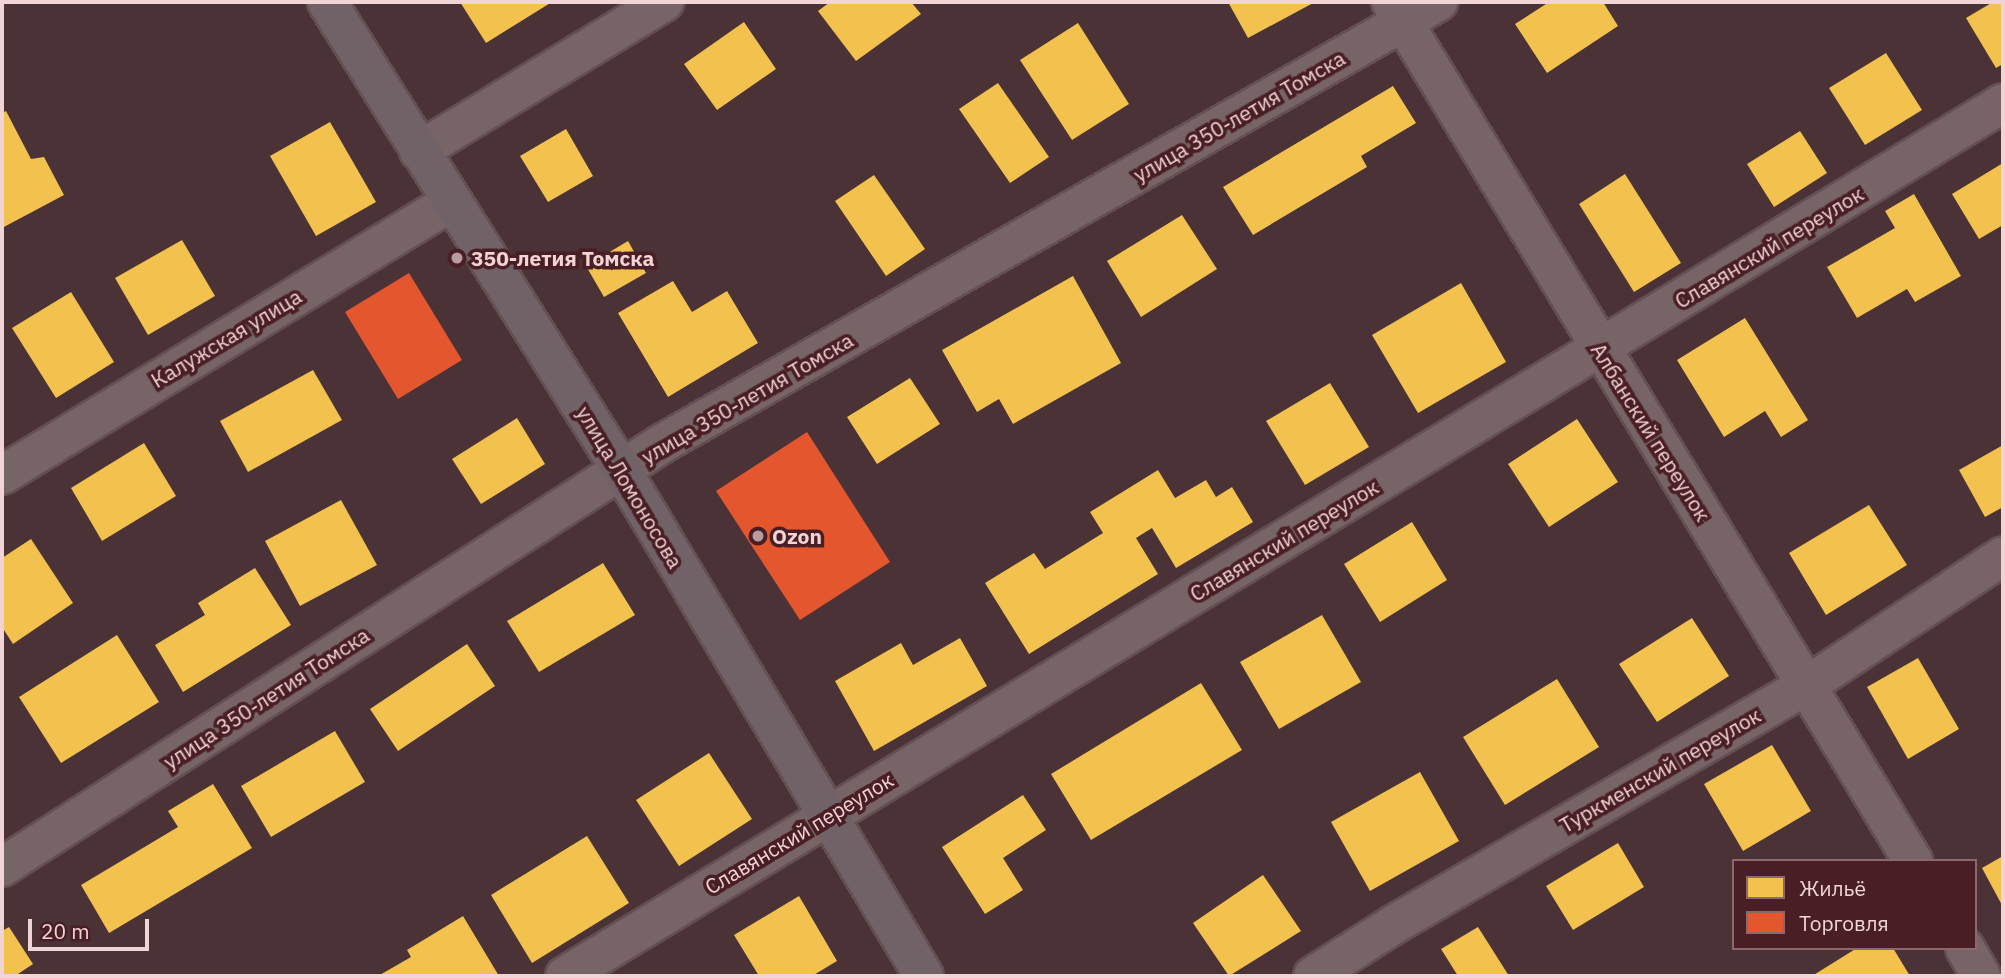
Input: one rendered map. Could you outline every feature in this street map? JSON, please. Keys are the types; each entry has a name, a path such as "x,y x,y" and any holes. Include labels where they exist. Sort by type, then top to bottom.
{"street":[{"name":"улица Ломоносова","path":"327,2 622,471 924,976"},
{"path":"419,150 664,2"},
{"name":"улица 350-летия Томска","path":"2,867 622,471 1397,13 1438,2"},
{"name":"Албанский переулок","path":"1397,13 1600,350 1810,684 1912,859"},
{"name":"Славянский переулок","path":"565,976 826,815 1600,350 2003,103"},
{"name":"Калужская улица","path":"2,475 451,202"},
{"name":"Туркменский переулок","path":"1313,976 1392,925 1810,684 2003,556"},
{"path":"1966,950 1981,976"}],"building: Жильё":[{"path":"460,2 552,2 486,43"},
{"path":"830,2 911,2 921,14 856,61 818,11"},
{"path":"1228,2 1315,2 1248,38"},
{"path":"1549,2 1603,2 1618,26 1547,73 1515,24"},
{"path":"1993,2 2003,2 2003,64 1996,68 1966,18"},
{"path":"744,22 776,69 717,110 684,64"},
{"path":"1078,23 1129,104 1072,140 1020,60"},
{"path":"1886,53 1922,110 1865,145 1829,88"},
{"path":"998,83 1049,157 1010,183 959,109"},
{"path":"1393,86 1416,123 1361,156 1367,167 1253,235 1223,187"},
{"path":"6,111 31,159 44,157 64,195 2,228 2,113"},
{"path":"330,122 376,202 316,236 270,156"},
{"path":"566,129 593,176 548,202 520,156"},
{"path":"1800,131 1827,173 1774,207 1747,164"},
{"path":"2003,163 2003,225 1979,239 1952,194"},
{"path":"1625,174 1681,263 1634,292 1579,204"},
{"path":"874,175 925,249 886,276 835,201"},
{"path":"1914,194 1961,276 1915,302 1907,289 1857,318 1827,267 1895,228 1885,211"},
{"path":"1182,215 1217,269 1141,317 1107,261"},
{"path":"182,240 215,296 148,335 115,278"},
{"path":"628,241 646,273 604,297 586,266"},
{"path":"1073,276 1121,363 1013,424 999,399 977,412 942,350"},
{"path":"673,281 692,312 727,291 758,343 668,397 618,313"},
{"path":"1461,283 1506,362 1418,413 1372,335"},
{"path":"71,292 114,362 56,398 12,328"},
{"path":"1745,318 1808,420 1781,437 1765,411 1724,437 1677,360"},
{"path":"313,370 342,420 248,472 220,421"},
{"path":"910,378 940,424 877,464 847,417"},
{"path":"1330,383 1369,447 1305,485 1266,421"},
{"path":"517,418 545,464 481,504 452,459"},
{"path":"1577,419 1618,482 1549,527 1508,464"},
{"path":"144,443 176,496 102,541 71,488"},
{"path":"2003,445 2003,507 1985,517 1959,470"},
{"path":"1158,470 1175,498 1206,480 1216,497 1232,487 1253,522 1176,568 1152,528 1136,538 1158,574 1029,654 985,583 1034,553 1045,569 1103,533 1090,512"},
{"path":"341,500 377,565 300,606 265,541"},
{"path":"1869,505 1907,565 1826,615 1789,553"},
{"path":"1412,522 1447,580 1380,622 1344,564"},
{"path":"31,539 73,603 13,644 2,627 2,558"},
{"path":"603,563 635,615 539,672 507,621"},
{"path":"255,568 291,625 183,692 155,645 205,615 198,603"},
{"path":"1322,615 1361,682 1279,729 1240,662"},
{"path":"1692,618 1729,676 1657,722 1619,664"},
{"path":"117,635 159,702 61,763 19,697"},
{"path":"960,638 987,686 874,751 835,681 901,643 913,665"},
{"path":"467,644 495,686 398,751 370,709"},
{"path":"1918,658 1959,729 1908,759 1867,687"},
{"path":"1557,679 1599,747 1505,805 1463,737"},
{"path":"1201,683 1242,750 1091,840 1051,774"},
{"path":"335,731 365,782 271,837 241,786"},
{"path":"1772,745 1811,811 1743,851 1704,784"},
{"path":"709,753 752,819 679,866 636,800"},
{"path":"1420,772 1459,841 1370,891 1331,822"},
{"path":"213,784 252,848 109,933 81,885 178,827 168,811"},
{"path":"1023,795 1046,830 1003,858 1023,890 985,914 942,847"},
{"path":"587,836 629,903 532,963 491,895"},
{"path":"1618,843 1644,887 1573,930 1546,886"},
{"path":"2003,856 2003,907 1982,868"},
{"path":"1263,875 1301,931 1229,976 1193,923"},
{"path":"799,896 837,961 812,976 759,976 734,935"},
{"path":"463,916 499,976 378,976 411,957 407,950"},
{"path":"9,927 33,964 15,976 2,976 2,931"},
{"path":"1478,927 1509,976 1458,976 1441,949"},
{"path":"1854,950 1894,950 1910,976 1812,976"}],"building: Торговля":[{"path":"409,273 462,360 398,399 345,312"},
{"path":"807,432 890,562 800,620 716,491"}],"place":[{"name":"350-летия Томска","path":"457,258"},
{"name":"Ozon","path":"758,536"}]}
